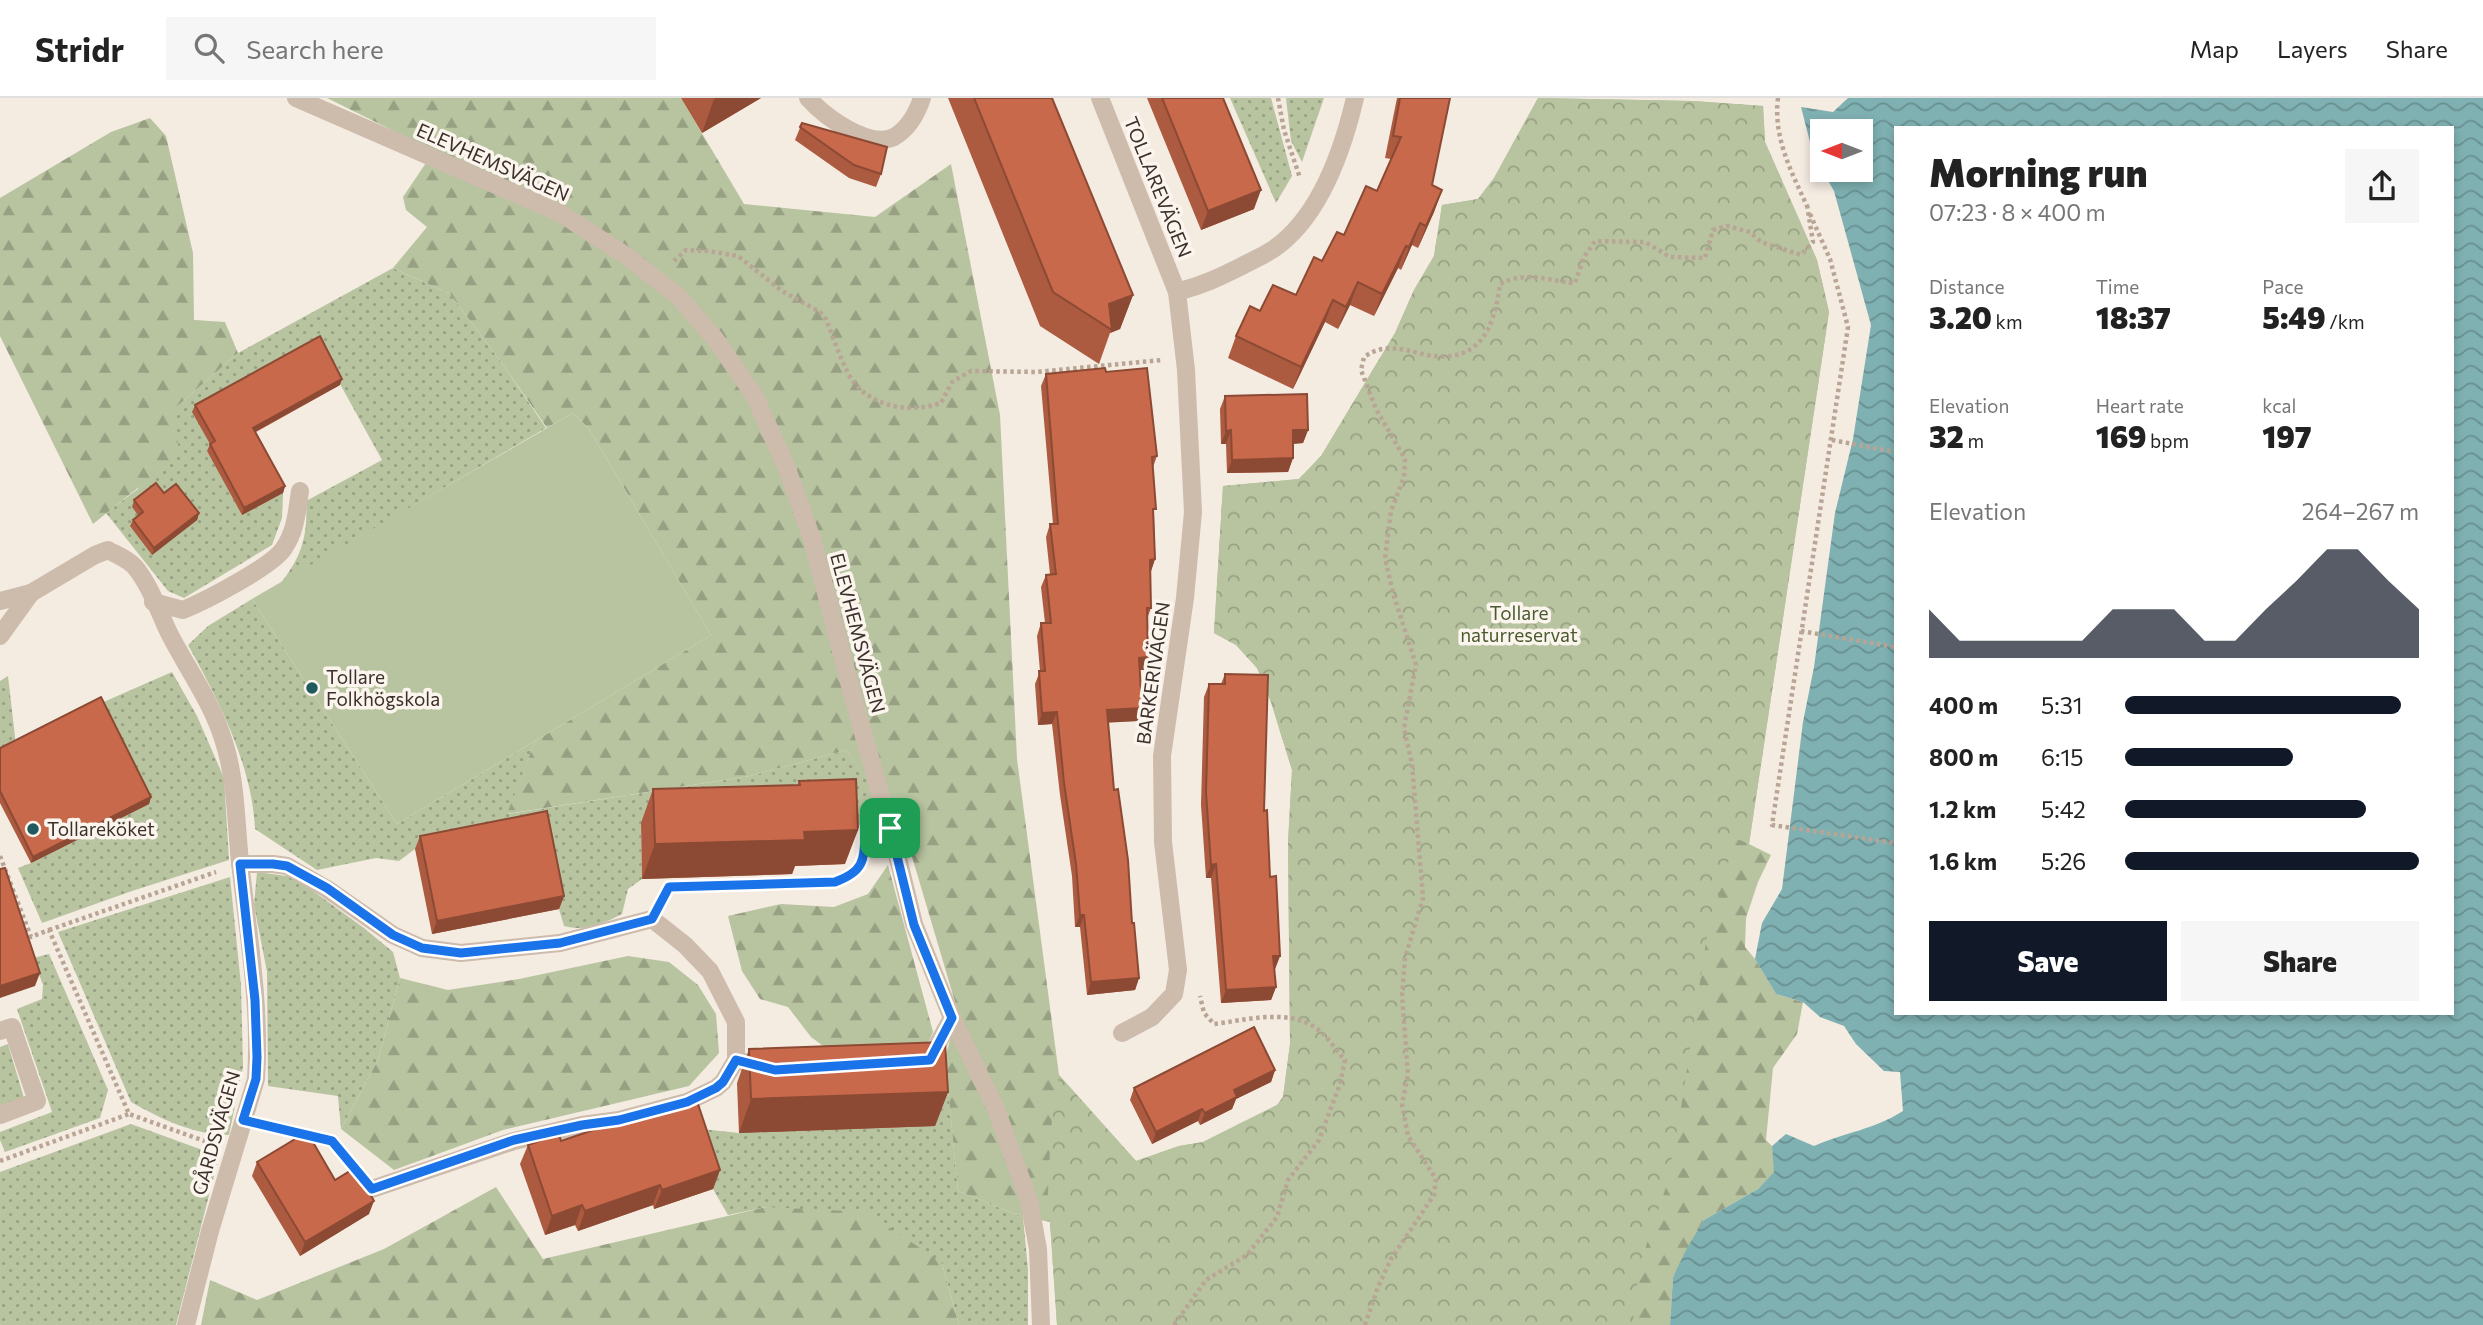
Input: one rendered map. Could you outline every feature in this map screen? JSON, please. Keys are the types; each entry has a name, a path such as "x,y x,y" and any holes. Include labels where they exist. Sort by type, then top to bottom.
{"street":[{"name":"ELEVHEMSVÄGEN","path":"296,98 560,214 625,255 678,296 716,340 754,395 786,466 812,538 914,925 952,1018 996,1108 1029,1200 1038,1249 1041,1325"},
{"path":"808,98 841,125 867,138 891,138 906,128 922,98"},
{"name":"TOLLAREVÄGEN","path":"1100,98 1177,292"},
{"path":"1177,292 1208,284 1275,248 1291,234 1319,196 1343,146 1355,98"},
{"name":"BARKERIVÄGEN","path":"1122,1033 1152,1017 1174,994 1178,970 1163,842 1162,768 1185,598 1193,512 1186,370 1177,292"},
{"path":"153,602 183,610 271,562 284,550 292,534 300,491"},
{"name":"GÅRDSVÄGEN","path":"0,601 31,593 108,550 122,557 135,567 178,650 199,682 225,743 232,780 255,1000 256,1079 210,1231 186,1325"},
{"name":"GÅRDSVÄGEN","path":"0,636 31,593"},
{"path":"240,864 287,866 327,888 393,935 422,948 461,953 560,943 652,919 685,945 710,971 736,1022 736,1060 723,1082 687,1102 619,1120 514,1140 372,1189"},
{"path":"917,1061 930,1060 952,1018"},
{"path":"0,1031 12,1027 37,1101 0,1115"},
{"path":"736,1060 775,1070 788,1069"}],"path":[{"path":"1278,98 1284,130 1303,186"},
{"path":"1778,98 1776,125 1784,155 1830,259 1848,327 1772,825 1894,843"},
{"path":"1365,1325 1391,1259 1434,1195 1436,1179 1408,1136 1402,1104 1408,1075 1402,995 1405,958 1423,898 1412,764 1404,728 1416,665 1385,558 1391,510 1404,477 1405,459 1376,409 1361,370 1364,357 1371,352 1401,347 1426,355 1451,357 1465,353 1479,344 1490,327 1500,284 1515,277 1529,276 1575,283 1584,257 1595,241 1645,242 1670,257 1705,258 1713,230 1727,226 1750,232 1761,242 1801,255 1813,242 1807,205"},
{"path":"657,280 686,250 737,256 782,291 820,312 850,376 876,401 886,405 913,409 941,403 952,382 971,371 1036,372 1167,360"},
{"path":"1832,440 1894,452"},
{"path":"1801,631 1894,647"},
{"path":"652,919 669,887 835,882 850,877 861,866 865,831 890,828"},
{"path":"0,856 31,937 240,864"},
{"path":"49,930 129,1114"},
{"path":"1174,1325 1206,1280 1247,1255 1277,1217 1288,1180 1319,1140 1340,1084 1345,1060 1319,1030 1300,1020 1281,1016 1214,1024 1204,1013 1200,996"},
{"path":"0,1161 129,1114 234,1152"},
{"path":"243,1120 332,1141 372,1189"}],"green space":[{"name":"Tollare naturreservat","path":"327,98 681,98 744,204 875,217 951,164 1000,415 1017,759 1059,1075 1136,1161 1179,1146 1203,1142 1277,1105 1283,1097 1290,1044 1288,843 1292,770 1271,702 1257,668 1236,645 1214,633 1223,486 1299,479 1321,456 1395,333 1414,290 1434,256 1442,205 1478,199 1494,178 1538,98 1693,101 1763,106 1765,142 1817,260 1829,312 1749,844 1771,855 1758,882 1746,918 1745,947 1776,994 1803,1002 1797,1034 1773,1068 1766,1140 1772,1146 1775,1172 1758,1189 1704,1220 1673,1277 1670,1325 1057,1325 1050,1222 1023,1217 958,1191 945,1058 958,1012 905,833 846,750 750,776 507,814 535,741 711,635 589,429 573,413 547,428 450,294 393,268 427,227 406,210 403,197 434,151"},
{"path":"1230,98 1271,98 1292,176 1276,203"},
{"path":"1286,98 1324,98 1302,162 1291,141"},
{"name":"Tollare naturreservat","path":"1538,98 1693,101 1763,106 1765,142 1817,260 1829,312 1749,844 1735,838 1706,942 1667,1184 1639,1267 1633,1325 1057,1325 1048,1193 1051,1128 1059,1075 1136,1161 1179,1146 1203,1142 1277,1105 1283,1097 1290,1044 1288,843 1292,770 1271,702 1257,668 1236,645 1214,633 1223,486 1299,479 1321,456 1395,333 1414,290 1434,256 1442,205 1478,199 1494,178"},
{"path":"150,118 166,136 193,253 194,320 225,322 238,353 174,409 179,455 93,524 0,336 0,198 111,132"},
{"path":"393,268 450,294 546,428 280,584 294,564 302,545 306,525 306,501 382,460 318,344 212,448 242,514 283,493 282,518 272,545 184,598 168,591 106,513 138,489 174,409 238,353"},
{"path":"573,413 589,429 711,635 397,824 252,599"},
{"path":"252,599 397,824 535,741 508,814 750,776 846,750 873,787 876,819 844,830 641,823 642,879 628,889 622,914 587,927 564,926 559,909 415,849 399,861 376,858 317,870 255,829 253,805 241,757 222,711 188,645 208,626"},
{"path":"172,672 197,716 224,778 229,860 42,923 18,868 31,863 99,704"},
{"path":"8,676 16,746 0,753 0,681"},
{"path":"888,865 933,1032 925,1050 838,1057 811,1037 788,1007 760,999 742,971 728,916 781,904 834,907 868,894"},
{"path":"257,872 294,877 393,952 400,978 378,1060 341,1129 338,1096 268,1086 267,972 254,905"},
{"path":"230,877 241,985 243,1067 229,1135 178,1125 131,1102 58,932"},
{"path":"49,954 108,1090 100,1118 5,1152 0,1132 52,1112 17,1009 42,999 43,985 33,958"},
{"path":"628,956 669,962 698,985 716,1014 719,1053 689,1086 503,1130 394,1170 341,1129 378,1060 400,978 448,990 519,979"},
{"path":"8,1044 24,1098 0,1106 0,1047"},
{"path":"933,1076 947,1077 958,1191 1023,1217 1028,1270 1028,1325 959,1325 942,1263 766,1207 728,1215 713,1189 692,1128 739,1133"},
{"path":"131,1124 219,1156 176,1325 0,1325 0,1172"},
{"path":"496,1187 543,1259 766,1207 867,1212 942,1263 959,1325 201,1325 210,1280 257,1300 384,1249"}],"water":[{"path":"1848,98 2483,98 2483,1325 1670,1325 1673,1277 1687,1248 1704,1220 1758,1189 1774,1172 1772,1146 1786,1134 1814,1146 1881,1123 1903,1111 1900,1072 1884,1071 1856,1044 1844,1026 1820,1017 1803,1002 1776,994 1755,959 1762,923 1782,889 1803,722 1814,667 1835,513 1853,439 1871,325 1834,191 1829,182 1873,182 1873,119 1810,119 1810,142 1801,107 1833,112"}],"building":[{"path":"974,98 1052,98 1133,295 1109,304 1112,330 1053,292"},
{"path":"1162,98 1223,98 1261,190 1208,211"},
{"path":"1400,98 1450,98 1432,185 1442,190 1426,226 1420,223 1382,294 1358,282 1346,307 1333,300 1301,367 1236,336 1250,306 1260,311 1273,285 1296,295 1314,257 1322,261 1337,232 1344,235 1366,186 1377,191 1401,137 1393,136"},
{"path":"802,123 887,147 881,174 854,165 800,127"},
{"path":"320,336 342,379 253,428 285,486 244,508 210,444 215,441 195,405"},
{"path":"1105,368 1106,372 1147,368 1157,456 1152,457 1156,509 1153,509 1155,559 1150,560 1148,657 1139,658 1142,708 1107,710 1114,790 1118,789 1128,860 1139,978 1091,982 1084,915 1080,915 1057,712 1042,713 1039,671 1045,671 1041,623 1051,623 1046,575 1056,574 1050,524 1058,524 1046,374"},
{"path":"1307,394 1308,430 1293,430 1293,458 1232,460 1231,430 1226,431 1225,396"},
{"path":"156,483 164,493 176,484 199,513 154,548 133,520 143,512 134,500"},
{"path":"1225,674 1268,675 1264,811 1267,810 1270,877 1276,876 1280,956 1273,956 1276,987 1226,990 1216,864 1211,865 1206,792 1209,684 1225,684"},
{"path":"101,697 151,797 33,857 0,791 0,748"},
{"path":"856,779 858,830 804,832 805,840 655,844 653,789 800,785 799,781"},
{"path":"547,811 564,896 437,921 420,836"},
{"path":"5,868 40,973 0,986 0,869"},
{"path":"1254,1027 1275,1070 1234,1090 1237,1097 1205,1113 1202,1109 1156,1132 1134,1088"},
{"path":"945,1042 948,1092 751,1099 749,1049"},
{"path":"697,1101 720,1170 662,1190 660,1185 585,1211 582,1205 552,1216 528,1145 559,1134 561,1141 641,1114 643,1120"},
{"path":"307,1132 335,1180 355,1168 374,1201 305,1242 257,1162"}],"place":[{"name":"Tollare Folkhögskola","path":"312,688"},
{"name":"Tollareköket","path":"33,829"}],"route":[{"path":"890,828 914,925 952,1018 930,1060 775,1070 736,1060 723,1082 687,1102 619,1120 514,1140 372,1189 332,1141 243,1120 256,1079 257,1057 255,1000 240,864 287,866 327,888 393,935 422,948 461,953 560,943 652,919 669,887 835,882 850,877 861,866 865,831 890,828"}]}
